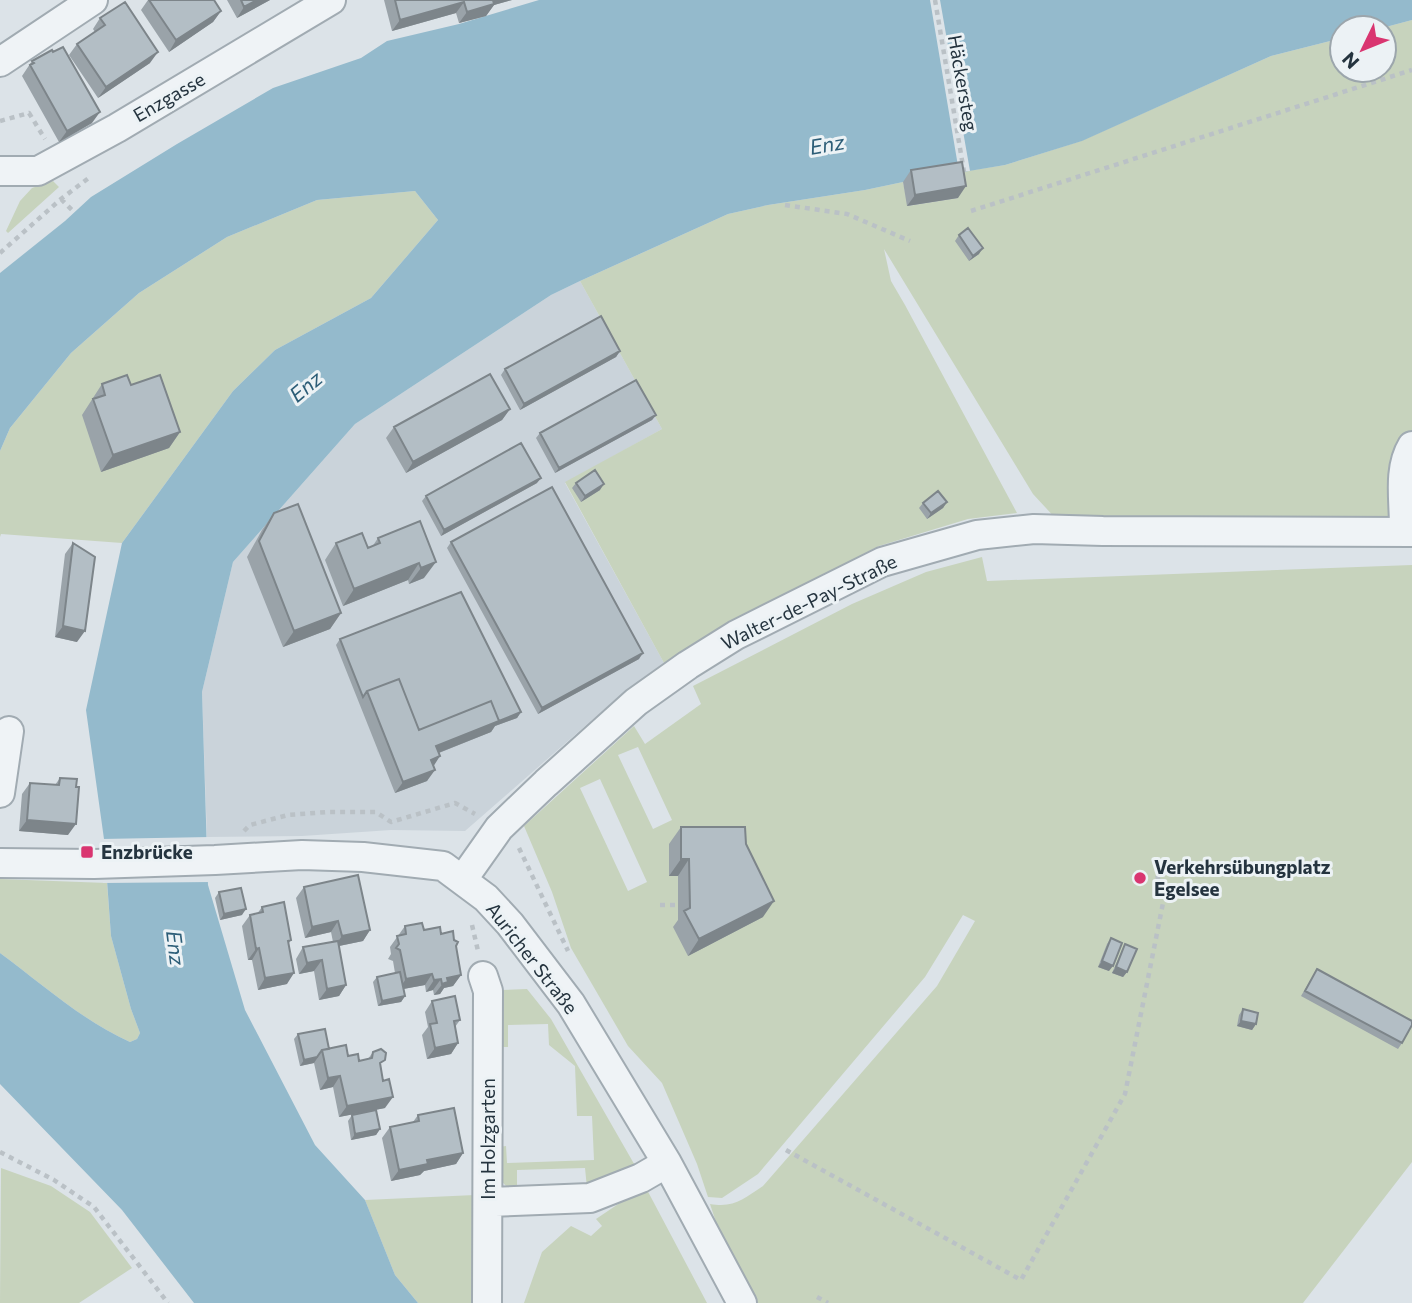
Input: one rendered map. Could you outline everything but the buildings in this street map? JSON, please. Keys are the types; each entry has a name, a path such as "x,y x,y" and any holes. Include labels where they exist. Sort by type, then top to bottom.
{"street":[{"path":"0,62 93,0"},
{"name":"Enzgasse","path":"0,171 38,171 128,121 331,0"},
{"path":"1408,529 1404,467 1412,446"},
{"name":"Walter-de-Pay-Straße","path":"463,880 499,828 636,702 736,635 882,562 977,535 1032,525 1103,531 1408,529"},
{"path":"0,793 9,731"},
{"name":"Auricher Straße","path":"0,863 220,860 302,855 363,857 443,866 486,898 510,924 571,1004 667,1163 741,1303"},
{"name":"Im Holzgarten","path":"483,976 488,991 487,1303"},
{"path":"488,1202 590,1198 641,1178 667,1163"}],"path":[{"name":"Häckersteg","path":"935,0 964,172"},
{"path":"971,211 1412,70"},
{"path":"61,199 73,211"},
{"path":"785,205 847,214 910,241"},
{"path":"220,860 250,825 288,815 376,812 391,822 455,803 476,815"},
{"path":"786,1150 1021,1280 1125,1094 1164,898 1157,875"},
{"path":"660,905 678,905"},
{"path":"0,1152 54,1180 94,1207 167,1303"},
{"path":"817,1297 828,1303"}],"shaded area":[{"path":"580,281 662,429 565,483 664,663 624,692 465,831 391,830 302,836 207,837 202,692 233,562 355,424 551,295"}],"green space":[{"path":"1412,20 1412,518 1058,521 1033,494 884,249 891,281 1017,513 968,519 879,546 726,625 664,663 565,482 662,429 580,281 728,214 768,205 903,182 908,206 958,198 954,173 1005,165 1081,141 1271,56 1328,42 1328,84 1398,84 1398,24"},
{"path":"53,181 59,187 8,233 6,231 20,201 32,188"},
{"path":"415,191 438,220 371,298 275,350 233,391 122,543 1,534 0,537 0,451 10,428 71,353 139,293 227,237 317,200"},
{"path":"982,557 987,581 1412,565 1412,1162 1303,1303 758,1303 719,1231 710,1204 732,1203 763,1186 937,986 975,921 963,915 925,977 758,1174 722,1198 708,1197 697,1164 662,1083 628,1046 571,948 552,892 524,826 634,726 645,744 701,704 693,686 852,604 926,572","holes":["638,747 672,820 653,829 618,755","600,779 647,882 628,891 580,788"]},
{"path":"0,879 107,883 111,936 140,1033 137,1039 130,1042 96,1024 0,953"},
{"path":"527,989 551,1019 637,1169 587,1188 585,1168 517,1170 517,1190 508,1187 501,1180 499,1147 506,1146 507,1163 594,1160 592,1116 577,1116 575,1066 549,1045 548,1024 508,1025 508,1047 502,1047 500,990"},
{"path":"1,1168 51,1186 90,1212 132,1268 79,1303 0,1303"},
{"path":"645,1186 707,1303 524,1303 542,1252 571,1226 591,1236 602,1226 596,1219"},
{"path":"475,1195 476,1303 418,1303 395,1275 365,1200"}],"water":[{"name":"Enz","path":"539,0 1412,0 1412,20 1398,24 1398,14 1328,14 1328,42 1271,56 1082,141 1005,165 728,214 551,295 355,424 233,562 202,692 208,885 245,1010 315,1145 365,1200 395,1275 418,1303 194,1303 122,1210 0,1084 0,953 96,1024 130,1042 137,1039 140,1033 111,936 104,839 86,710 122,543 233,391 275,350 371,298 438,220 415,191 317,200 227,237 139,293 71,353 10,428 0,451 0,273 91,197 273,88 361,58 387,41 459,24"}],"pier":[{"path":"930,0 940,0 970,171 959,172"},
{"path":"210,837 212,882 103,883 101,839"}],"place":[{"name":"Enzbrücke","path":"87,852"},
{"name":"Verkehrsübungplatz Egelsee","path":"1140,878"}]}
